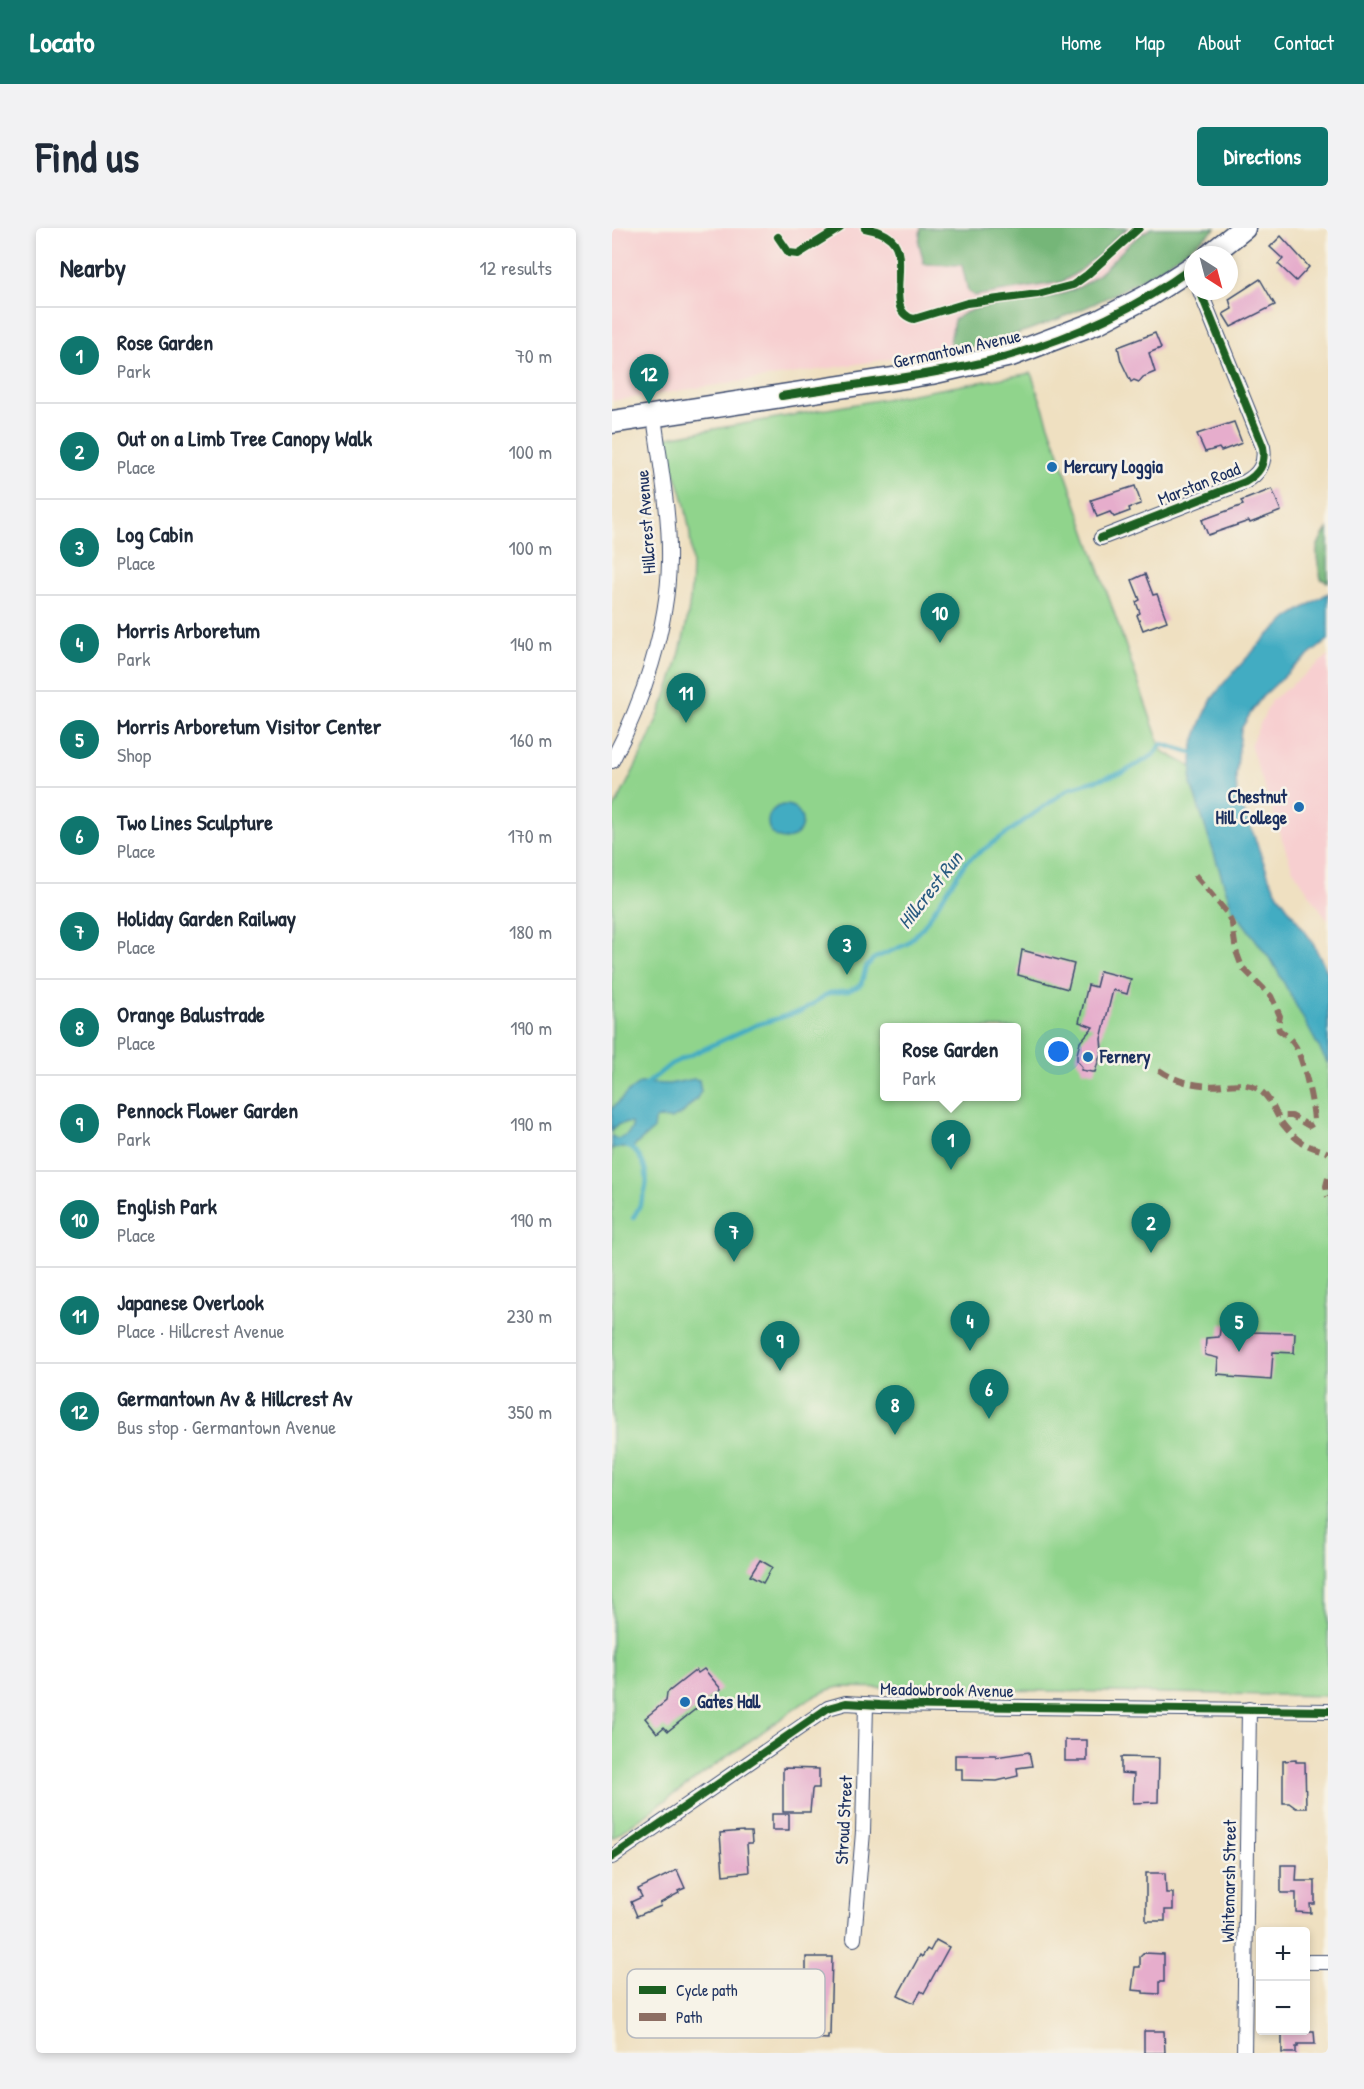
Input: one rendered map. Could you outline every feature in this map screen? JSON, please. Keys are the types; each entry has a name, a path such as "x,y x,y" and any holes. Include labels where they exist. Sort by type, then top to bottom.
{"main road":[{"path":"1221,246 1244,228"},
{"name":"Germantown Avenue","path":"612,422 931,373 1011,355 1098,322 1184,276"}],"street":[{"name":"Marstan Road","path":"1101,538 1245,482 1254,477 1263,465 1263,447 1204,300"},
{"name":"Hillcrest Avenue","path":"612,761 635,712 650,669 668,582 668,524 654,416"},
{"name":"Meadowbrook Avenue","path":"612,1857 828,1708 846,1703 1328,1711"},
{"name":"Stroud Street","path":"854,1939 863,1832 866,1704"},
{"name":"Whitemarsh Street","path":"1244,2053 1249,1709"},
{"path":"1245,1961 1256,1961"},
{"path":"1310,1962 1328,1962"}],"shaded area":[{"path":"612,228 1206,228 966,345 910,356 612,401"},
{"name":"Chestnut Hill College","path":"1328,656 1328,921 1292,868 1250,745 1271,701"}],"green space":[{"path":"921,228 1128,228 1099,255 1062,282 974,296 968,291 962,265 924,264 919,243"},
{"path":"1152,228 1216,228 1192,246 1184,246 1184,252 1157,270 1094,304 991,342 956,351 950,343 954,320 962,315 980,308 1029,302 1066,293 1088,282 1142,234"},
{"path":"1031,373 1162,751 1192,767 1328,1016 1328,1696 839,1687 809,1699 612,1838 612,812 655,724 672,679 685,633 691,586 691,539 681,492 662,445 663,438"},
{"path":"1328,528 1328,582 1321,579 1317,547"}],"water":[{"path":"1328,593 1328,640 1262,697 1250,714 1241,729 1236,776 1237,797 1269,877 1278,894 1311,940 1328,973 1328,1064 1273,963 1232,908 1191,784 1193,745 1212,699 1265,638 1289,617"},
{"path":"785,805 797,810 802,822 797,834 785,839 773,834 768,822 773,810"},
{"path":"699,1080 701,1091 682,1114 671,1119 657,1118 654,1121 653,1130 632,1148 612,1148 612,1136 617,1139 622,1138 632,1127 631,1123 620,1124 612,1131 612,1109 628,1092 640,1083 669,1084"}],"building":[{"path":"1281,236 1309,267 1296,281 1278,264 1283,259 1270,247"},
{"path":"1260,279 1275,305 1231,327 1223,314 1232,309 1229,300 1238,300 1238,293"},
{"path":"1155,333 1161,348 1149,353 1155,372 1143,377 1139,382 1134,380 1131,382 1121,361 1118,347"},
{"path":"1234,422 1242,443 1221,451 1219,448 1205,452 1197,434"},
{"path":"1135,486 1140,504 1114,517 1110,512 1097,517 1091,500"},
{"path":"1272,489 1281,511 1208,535 1202,520 1243,505 1241,501"},
{"path":"1145,574 1153,595 1157,594 1167,621 1143,630 1137,615 1140,613 1136,602 1140,600 1132,580"},
{"path":"1022,950 1074,964 1068,989 1018,975"},
{"path":"1100,971 1131,979 1127,994 1113,990 1101,1039 1102,1049 1095,1072 1092,1072 1081,1070 1077,1054 1080,1042 1093,1027 1079,1022 1088,985 1096,987"},
{"path":"1221,1324 1252,1327 1252,1332 1295,1333 1294,1353 1273,1352 1271,1380 1217,1374 1218,1358 1205,1355 1206,1338 1219,1337"},
{"path":"760,1560 772,1567 763,1583 750,1576"},
{"name":"Gates Hall","path":"704,1669 721,1689 668,1731 664,1727 657,1733 645,1718 666,1701 667,1693 696,1670 698,1673"},
{"path":"1065,1740 1087,1740 1087,1761 1065,1761"},
{"path":"1029,1752 1032,1766 1017,1768 1018,1776 997,1781 962,1780 962,1769 955,1769 955,1755 996,1755 996,1757"},
{"path":"1121,1757 1159,1758 1158,1802 1133,1803 1134,1774 1121,1773"},
{"path":"1296,1760 1296,1762 1305,1762 1306,1808 1296,1808 1289,1803 1283,1803 1283,1761"},
{"path":"783,1768 819,1769 819,1788 812,1790 810,1812 783,1812"},
{"path":"772,1814 789,1814 789,1830 772,1830"},
{"path":"751,1832 752,1844 747,1844 749,1872 723,1875 720,1833"},
{"path":"1281,1865 1297,1865 1296,1881 1315,1881 1315,1904 1310,1904 1311,1913 1296,1912 1296,1893 1281,1893"},
{"path":"677,1870 685,1888 660,1903 661,1906 637,1916 631,1902 642,1897 638,1889"},
{"path":"1146,1873 1165,1873 1166,1893 1173,1893 1173,1910 1165,1910 1165,1921 1146,1921"},
{"path":"936,1940 949,1947 924,1993 921,1991 914,2003 898,1995 920,1955 922,1957 927,1949 930,1951"},
{"path":"1144,1953 1164,1954 1164,1982 1159,1982 1159,1994 1132,1990 1135,1967 1140,1967 1140,1957"},
{"path":"806,1957 832,1957 830,2035 828,2039 809,2038 825,2038 825,1969 806,1969"},
{"path":"1144,2031 1164,2031 1165,2053 1144,2053"},
{"path":"1310,2031 1314,2031 1315,2044 1298,2044 1296,2053 1282,2053 1282,2035 1310,2035"}],"waterway":[{"name":"Hillcrest Run","path":"644,1086 671,1064 756,1025 802,1011 829,993 848,991 861,985 866,967 873,959 907,944 923,927 966,862 1070,788 1124,772 1152,756 1162,744 1195,754 1197,752"},
{"path":"626,1146 640,1157 647,1177 643,1198 633,1218"}],"marked path":[{"path":"1195,875 1227,913 1232,924 1236,951 1242,967 1271,996 1280,1016 1279,1030 1292,1042 1299,1054 1310,1095 1314,1123 1309,1126 1292,1116 1279,1116"},
{"path":"1159,1070 1173,1078 1190,1083 1207,1086 1240,1084 1256,1088 1270,1101 1282,1123 1295,1138 1328,1153"},
{"path":"1328,1178 1326,1186 1328,1197"}],"cycle path":[{"path":"778,237 789,253 798,254 840,228"},
{"path":"865,228 885,235 897,248 900,306 905,314 914,319 967,303 1038,294 1073,285 1139,228"},
{"path":"782,396 907,377 1009,356 1092,326 1144,299 1184,273"},
{"path":"1101,538 1245,482 1260,468 1264,453 1263,447 1204,300"},
{"path":"612,1857 828,1708 846,1703 1328,1711"}],"place":[{"name":"Germantown Av & Hillcrest Av","path":"649,404"},
{"name":"Mercury Loggia","path":"1052,467"},
{"name":"English Park","path":"940,643"},
{"name":"Japanese Overlook","path":"686,723"},
{"name":"Chestnut Hill College","path":"1299,807"},
{"name":"Log Cabin","path":"847,975"},
{"name":"Fernery","path":"1088,1057"},
{"name":"Rose Garden","path":"951,1170"},
{"name":"Out on a Limb Tree Canopy Walk","path":"1151,1253"},
{"name":"Holiday Garden Railway","path":"734,1262"},
{"name":"Morris Arboretum","path":"970,1351"},
{"name":"Morris Arboretum Visitor Center","path":"1239,1352"},
{"name":"Pennock Flower Garden","path":"780,1371"},
{"name":"Two Lines Sculpture","path":"989,1419"},
{"name":"Orange Balustrade","path":"895,1435"},
{"name":"Gates Hall","path":"685,1702"}]}
